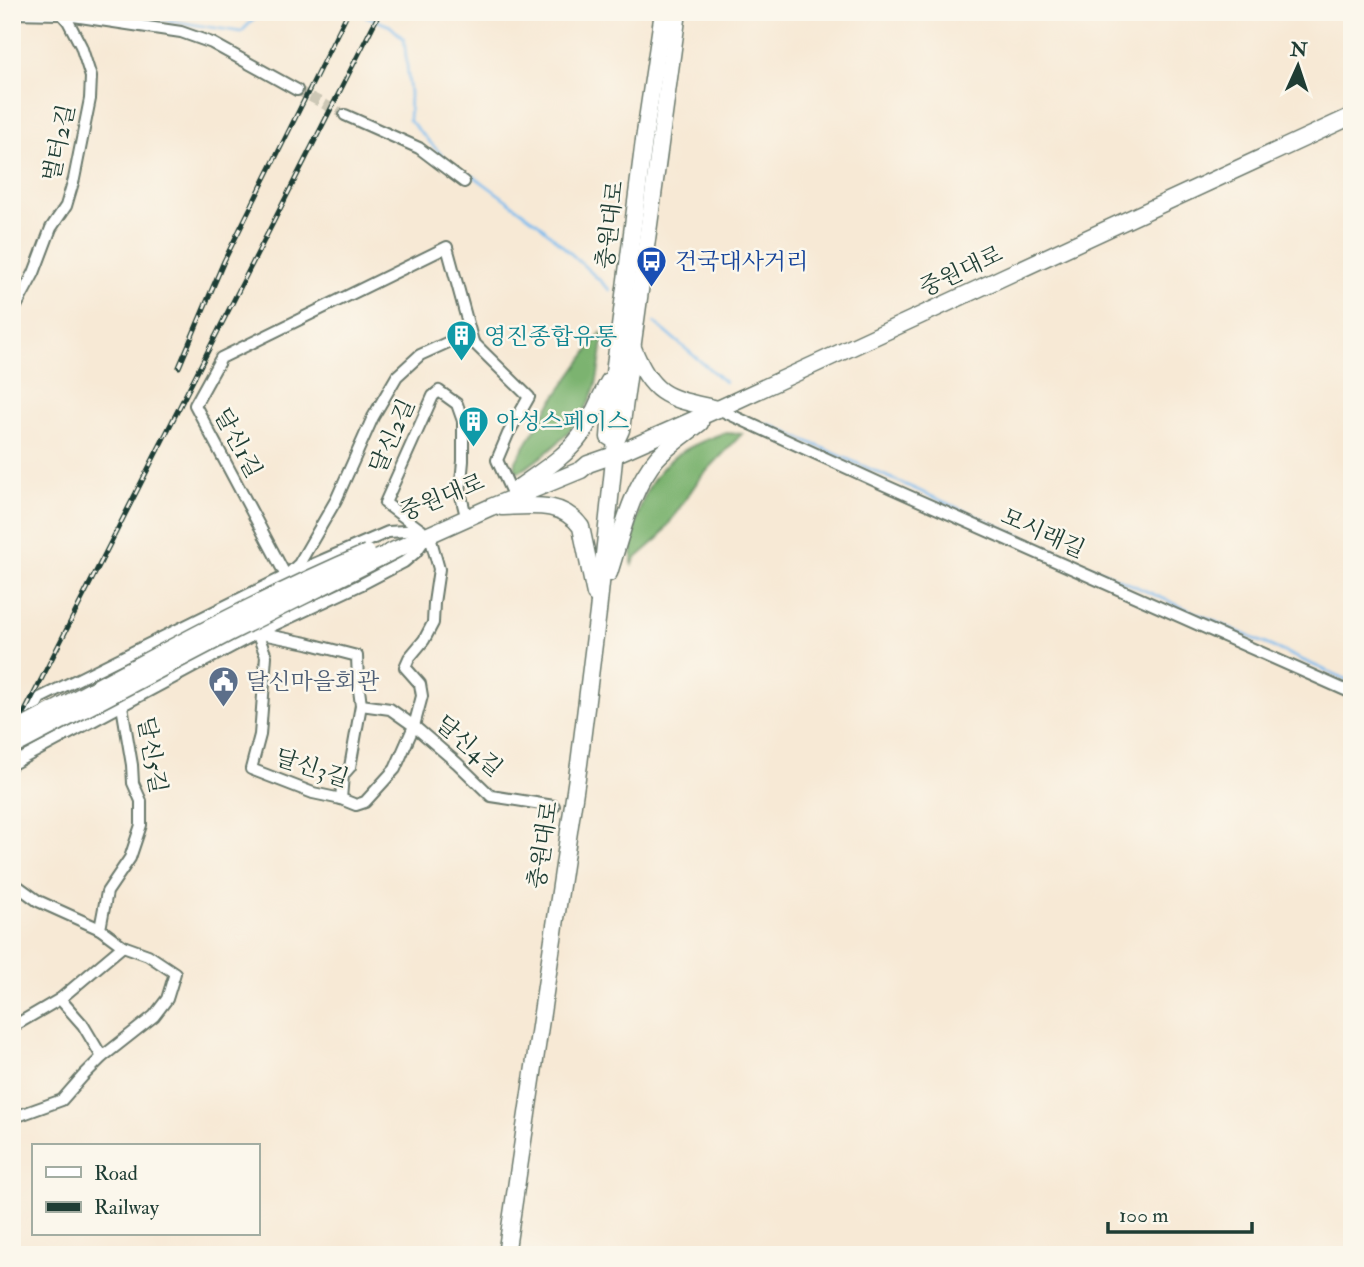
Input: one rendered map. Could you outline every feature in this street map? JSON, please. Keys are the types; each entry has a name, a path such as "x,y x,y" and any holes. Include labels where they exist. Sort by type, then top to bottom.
{"street":[{"name":"충원대로","path":"615,448 609,437 614,373 663,12"},
{"name":"충원대로","path":"506,1255 579,764 615,448 620,434 678,12"},
{"path":"12,13 60,13 181,32 212,43 297,90"},
{"name":"벌터2길","path":"12,318 34,273 51,228 66,206 90,99 91,77 81,46 68,21 60,13"},
{"path":"345,115 419,148 464,182"},
{"name":"중원대로","path":"393,546 581,470 615,448 719,409 1352,116"},
{"name":"달신1길","path":"286,576 195,405 220,358 447,247 473,342"},
{"path":"286,576 299,564 336,500 373,417 397,376 420,355 453,340 473,342 529,397 497,460 512,493 571,447 593,415 614,373"},
{"path":"632,346 650,382 662,392 676,399 719,409"},
{"name":"달신2길","path":"425,532 385,503 433,396 439,391 457,404 463,421 460,492 465,512"},
{"path":"598,612 621,535 641,484 658,457 719,409"},
{"name":"모시래길","path":"719,409 1352,693"},
{"name":"중원대로","path":"425,532 465,512 581,463 589,464"},
{"path":"491,507 549,506 561,509 575,518 581,527 598,612"},
{"path":"12,749 40,698 286,576 388,532 425,532 416,552 404,562 257,633 12,764"},
{"name":"달신3길","path":"257,633 266,656 260,735 251,769 313,793 356,805 365,802 396,769 414,726 422,696 420,684 405,667 433,623 439,569 425,532"},
{"path":"12,749 393,546"},
{"path":"12,733 293,586 393,546"},
{"path":"257,633 356,656 361,705 350,767 343,775 341,799"},
{"name":"달신4길","path":"361,705 390,709 457,763 491,796 554,806"},
{"name":"달신5길","path":"100,929 107,892 130,858 141,825 141,801 133,783 122,706"},
{"path":"12,882 38,901 100,929 123,946 148,955 175,972 167,999 154,1016 102,1058 62,1101 12,1118"},
{"path":"12,1027 60,999 123,946"},
{"path":"60,999 83,1025 102,1058"}],"green space":[{"path":"601,333 604,334 597,381 583,413 554,446 519,472 515,469 516,461 549,406"},
{"path":"724,433 742,434 700,478 659,538 635,559 632,567 636,522 653,480 680,453"}],"waterway":[{"path":"115,12 241,32 261,12"},
{"path":"356,12 390,26 404,39 410,93 409,120 456,170 475,177 538,223 610,290"},
{"path":"654,322 725,382"},
{"path":"768,424 1352,682"}],"tunnel":[{"path":"297,90 345,115"}],"railway":[{"path":"179,367 224,261 348,12"},
{"path":"12,737 380,12"}],"place":[{"name":"건국대사거리","path":"652,288"},
{"name":"영진종합유통","path":"461,363"},
{"name":"아성스페이스","path":"473,448"},
{"name":"달신마을회관","path":"223,708"}]}
